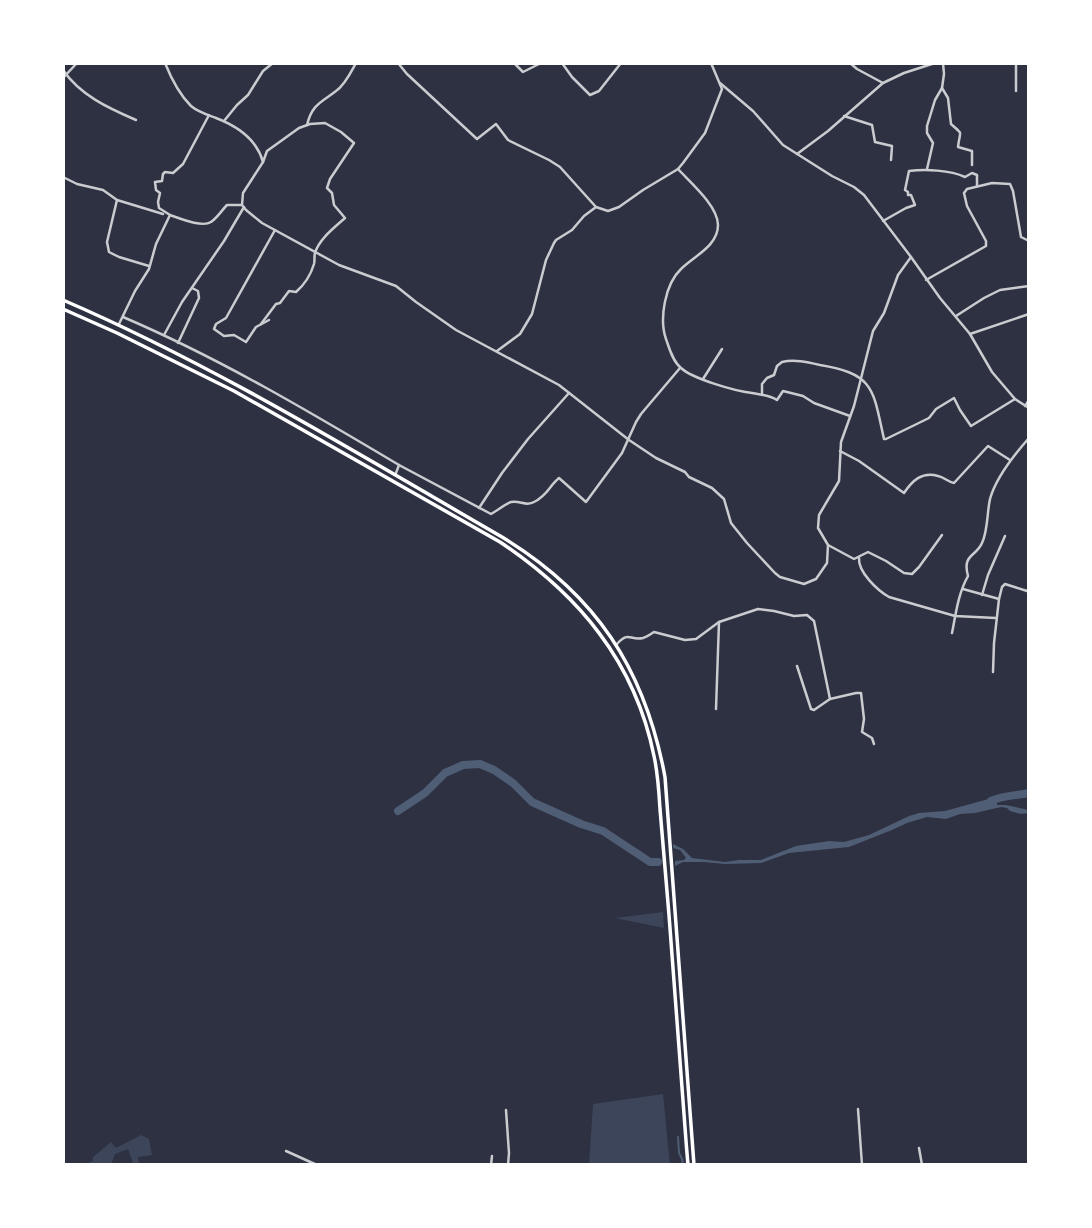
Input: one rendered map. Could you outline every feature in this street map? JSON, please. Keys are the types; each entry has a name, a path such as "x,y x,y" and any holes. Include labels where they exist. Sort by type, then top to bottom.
{"highway":[{"path":"63,300 119,324 230,381 502,537 538,561 579,597 604,627 637,683 651,718 665,777 694,1165"},
{"path":"63,309 234,391 500,542 545,575 589,618 626,675 639,702 654,757 688,1165"}],"street":[{"path":"77,63 64,74 89,97 136,120"},
{"path":"165,63 187,100 197,110 241,132 259,150 262,162"},
{"path":"223,121 248,95 263,71 272,63"},
{"path":"307,125 316,107 340,88 356,63"},
{"path":"398,63 477,139 496,124 508,140 550,160 596,207 607,211 619,207 678,169 705,133 721,94 720,83 711,63"},
{"path":"514,63 523,72 541,63"},
{"path":"562,63 590,95 599,91 621,63"},
{"path":"850,63 883,83"},
{"path":"797,154 883,83 935,63"},
{"path":"927,170 933,143 927,133 927,126 935,100 942,88 943,63"},
{"path":"1016,63 1016,91"},
{"path":"720,83 753,111 776,139 832,176 854,187 868,200 940,299 970,334 992,372 1015,399 1027,407 1029,400"},
{"path":"942,88 948,98 951,124 960,132 958,148 972,151 972,165"},
{"path":"170,215 159,208 160,193 156,190 155,182 162,181 165,172 173,173 181,166 209,115"},
{"path":"844,116 872,125 875,142 892,146 891,160"},
{"path":"164,335 224,241 243,206 243,193 267,150 299,128 325,123 354,143 327,188 332,193 334,205 345,218 315,251 315,262 301,288 296,292 289,291 261,324"},
{"path":"259,150 267,150"},
{"path":"678,169 714,209 718,226 711,244 674,278 665,303 662,323 664,334 680,368 703,379 777,400 783,391 799,395 850,416"},
{"path":"883,221 915,205 913,197 905,190 911,171 956,173 965,177 972,173 977,175 977,186"},
{"path":"63,177 77,184 103,190 117,200 187,221 206,224 228,205 243,206 262,223 326,259 396,286 456,330 559,385 656,458 712,488 724,499 731,523 780,577 804,584 816,579 827,563 828,545"},
{"path":"926,280 986,246 986,241 967,206 964,192 967,189 992,183 1010,184 1021,237 1029,242"},
{"path":"117,200 107,242 108,251 149,266"},
{"path":"496,351 520,334 532,314 543,271 556,240 596,207"},
{"path":"119,324 149,266 157,240 170,215"},
{"path":"269,320 256,327 246,342 234,335 224,336 214,329 216,324 226,318 275,230"},
{"path":"911,257 898,275 884,313 875,325 840,451 839,481 819,515 818,528 828,545 854,559 868,552 904,573 912,574 942,535"},
{"path":"956,316 1000,290 1029,286"},
{"path":"178,343 198,298 198,291 192,288"},
{"path":"970,334 1029,314"},
{"path":"123,317 263,386 399,465 491,514 511,502 529,505 533,503 549,491 559,478 586,502 622,453 636,422 680,368"},
{"path":"703,379 722,349"},
{"path":"762,394 762,384 774,375 779,364 785,361 841,369 860,377 875,399 884,439 929,418 936,408 954,398 971,426 1015,399"},
{"path":"479,508 515,456 569,393"},
{"path":"952,633 961,588 968,576 966,568 969,557 983,542 990,499 1011,461 1028,438"},
{"path":"840,451 904,493 911,483 922,476 938,475 954,483 988,446 1011,461"},
{"path":"395,475 399,465"},
{"path":"982,595 1005,536"},
{"path":"859,558 860,566 880,592 888,597 955,616 996,618"},
{"path":"993,672 996,618 1002,587 1005,584 1027,591 1029,589"},
{"path":"961,588 999,600"},
{"path":"616,645 627,635 645,638 654,632 685,640 696,639 719,622 758,609 794,616 807,615 814,621 830,699"},
{"path":"716,709 719,622"},
{"path":"797,666 811,709 814,710 830,699 861,693 864,713 862,732 873,738 874,744"},
{"path":"858,1109 862,1165"},
{"path":"506,1110 508,1165"},
{"path":"919,1148 922,1165"},
{"path":"286,1151 317,1165"},
{"path":"491,1165 492,1156"}],"shaded area":[{"path":"1003,795 1004,800 997,802 997,805 1029,810 1029,813 1021,814 1001,807 946,819 927,817 849,847 789,853 761,863 683,862 675,866 675,861 686,858 680,850 673,848 673,844 692,858 725,862 761,860 796,846 829,841 844,842 869,835 919,813 945,811"},
{"path":"663,912 664,928 615,918"},
{"path":"663,1094 670,1165 589,1165 593,1104"},
{"path":"141,1135 149,1139 152,1155 138,1157 139,1165 134,1165 128,1149 115,1154 111,1165 81,1165 93,1161 93,1157 111,1142 116,1148"}],"waterway":[{"path":"398,811 425,793 445,773 463,765 480,764 513,783 532,802 603,831 650,862 658,862"},
{"path":"991,801 1029,793"},
{"path":"678,1137 683,1165"}]}
